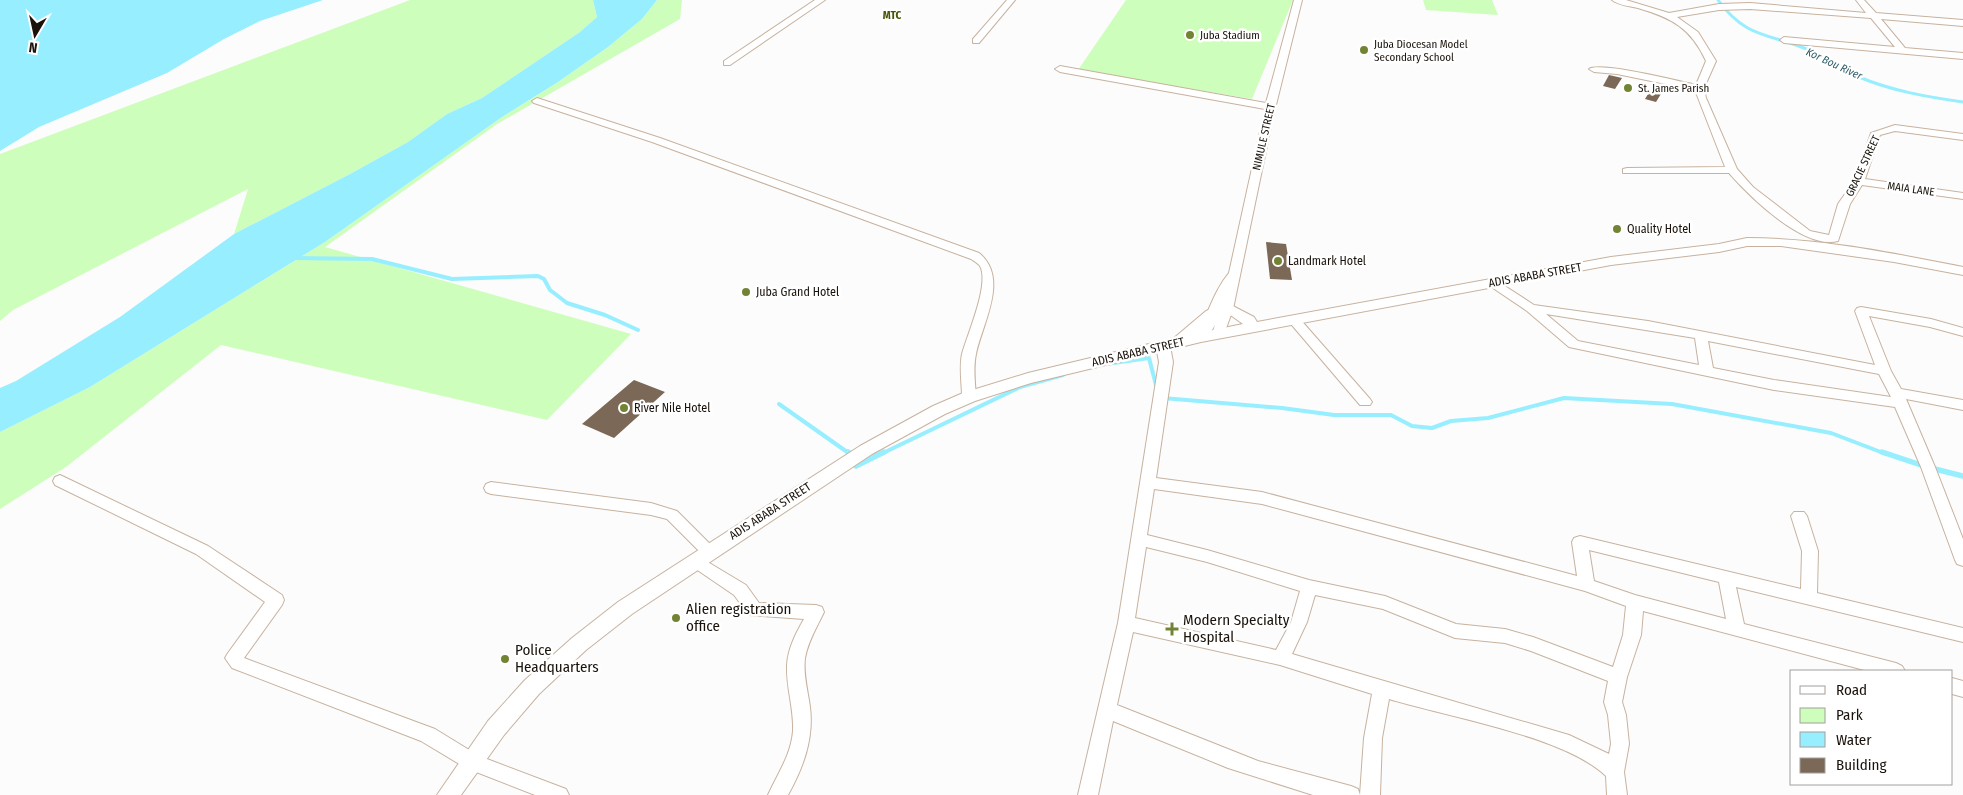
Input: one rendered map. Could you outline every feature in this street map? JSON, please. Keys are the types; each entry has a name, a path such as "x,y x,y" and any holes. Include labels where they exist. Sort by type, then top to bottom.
{"street":[{"path":"727,63 821,0"},
{"path":"976,41 1011,0"},
{"name":"NIMULE STREET","path":"1218,334 1229,308 1234,274 1271,106 1298,0"},
{"path":"1616,0 1668,16 1696,32 1711,61 1699,88 1710,121 1732,170 1766,203 1802,230 1834,244"},
{"path":"1860,0 1903,51"},
{"path":"1668,16 1718,6 1736,6 1963,23"},
{"path":"1784,40 1963,56"},
{"path":"1060,69 1271,106"},
{"path":"1594,70 1617,72 1699,88"},
{"path":"536,101 738,169 963,250 982,261 988,274 979,322 969,354 969,397"},
{"name":"GRACIE STREET","path":"1834,244 1844,204 1858,181 1875,135 1881,131 1895,128 1963,137"},
{"path":"1627,171 1732,170"},
{"name":"MAIA LANE","path":"1858,181 1963,196"},
{"name":"ADIS ABABA STREET","path":"448,795 496,728 532,687 579,644 625,608 866,450 939,410 969,397 1028,378 1201,337 1611,261 1719,248 1748,242 1834,244 1963,271"},
{"name":"NIMULE STREET","path":"1201,337 1210,326 1212,314 1226,285 1234,274"},
{"path":"1494,283 1532,308 1574,344 1774,385 1963,404"},
{"path":"1229,308 1249,320 1252,328"},
{"path":"1532,308 1648,325 1884,371"},
{"path":"1963,332 1931,323 1861,311 1884,371 1928,467 1963,560"},
{"path":"1088,795 1126,623 1170,345 1212,314"},
{"path":"1295,320 1365,402"},
{"path":"1701,336 1707,371"},
{"path":"60,481 202,550 276,600 234,658 238,663 428,735 472,762 559,795"},
{"path":"1147,482 1262,498 1586,586 1636,602 1892,670"},
{"path":"491,488 651,509 672,515 702,556 740,590 755,610 816,612 798,649 795,672 802,711 802,742 793,769 778,795"},
{"path":"1799,516 1810,551 1809,597"},
{"path":"1140,539 1207,556 1309,587 1386,603 1455,630 1514,638 1618,677"},
{"path":"1586,586 1580,542 1726,579 1809,597 1867,613 1963,635"},
{"path":"1726,579 1736,628"},
{"path":"1280,658 1299,622 1309,587"},
{"path":"1617,795 1615,772 1620,756 1620,744 1618,715 1612,702 1632,635 1636,602"},
{"path":"1126,623 1280,658 1508,724 1569,743 1601,759 1615,772"},
{"path":"1370,795 1373,738 1382,689"},
{"path":"1108,710 1177,740 1253,768 1351,795"}],"green space":[{"path":"410,0 593,0 597,17 580,32 482,98 447,114 408,142 350,174 234,234 248,189 13,310 0,321 0,154"},
{"path":"657,0 682,0 680,19 497,124 325,247 631,334 547,420 221,345 66,467 0,509 0,432 90,387 325,242 502,117 558,82 608,47 642,19"},
{"name":"Juba Stadium","path":"1126,0 1293,0 1252,99 1078,70"},
{"path":"1423,0 1492,0 1498,15 1426,10"}],"water":[{"path":"0,0 323,0 260,21 224,39 167,73 39,127 0,151"},
{"path":"593,0 657,0 642,19 608,47 558,82 502,117 325,242 90,387 0,432 0,388 16,381 120,317 234,234 350,174 408,142 447,114 482,98 580,32 597,17"}],"building":[{"path":"1609,75 1622,78 1615,89 1603,86"},
{"path":"1653,86 1664,89 1656,102 1645,99"},
{"name":"Landmark Hotel","path":"1266,242 1286,244 1292,280 1270,279"},
{"name":"River Nile Hotel","path":"634,380 665,392 614,438 582,424"}],"waterway":[{"name":"Kor Bou River","path":"1718,0 1738,22 1759,33 1809,50 1859,77 1897,90 1963,102"},
{"path":"292,258 372,259 452,279 538,276 544,279 550,290 567,303 605,315 638,330"},
{"path":"1106,364 1149,358 1157,389"},
{"path":"881,454 1020,387 1063,375"},
{"path":"1163,398 1282,408 1334,415 1391,415 1412,426 1432,428 1451,421 1488,418 1564,398 1672,404 1831,433 1886,454"},
{"path":"779,404 850,454"},
{"path":"848,452 853,456"},
{"path":"856,466 884,452"},
{"path":"1882,452 1924,466"},
{"path":"1931,468 1963,476"}],"place":[{"name":"Juba Stadium","path":"1190,35"},
{"name":"Juba Diocesan Model Secondary School","path":"1364,50"},
{"name":"St. James Parish","path":"1628,88"},
{"name":"Quality Hotel","path":"1617,229"},
{"name":"Landmark Hotel","path":"1278,261"},
{"name":"Juba Grand Hotel","path":"746,292"},
{"name":"River Nile Hotel","path":"624,408"},
{"name":"Alien registration office","path":"676,618"},
{"name":"Modern Specialty Hospital","path":"1172,629"},
{"name":"Police Headquarters","path":"505,659"}],"district":[{"name":"MTC","path":"892,15"}]}
